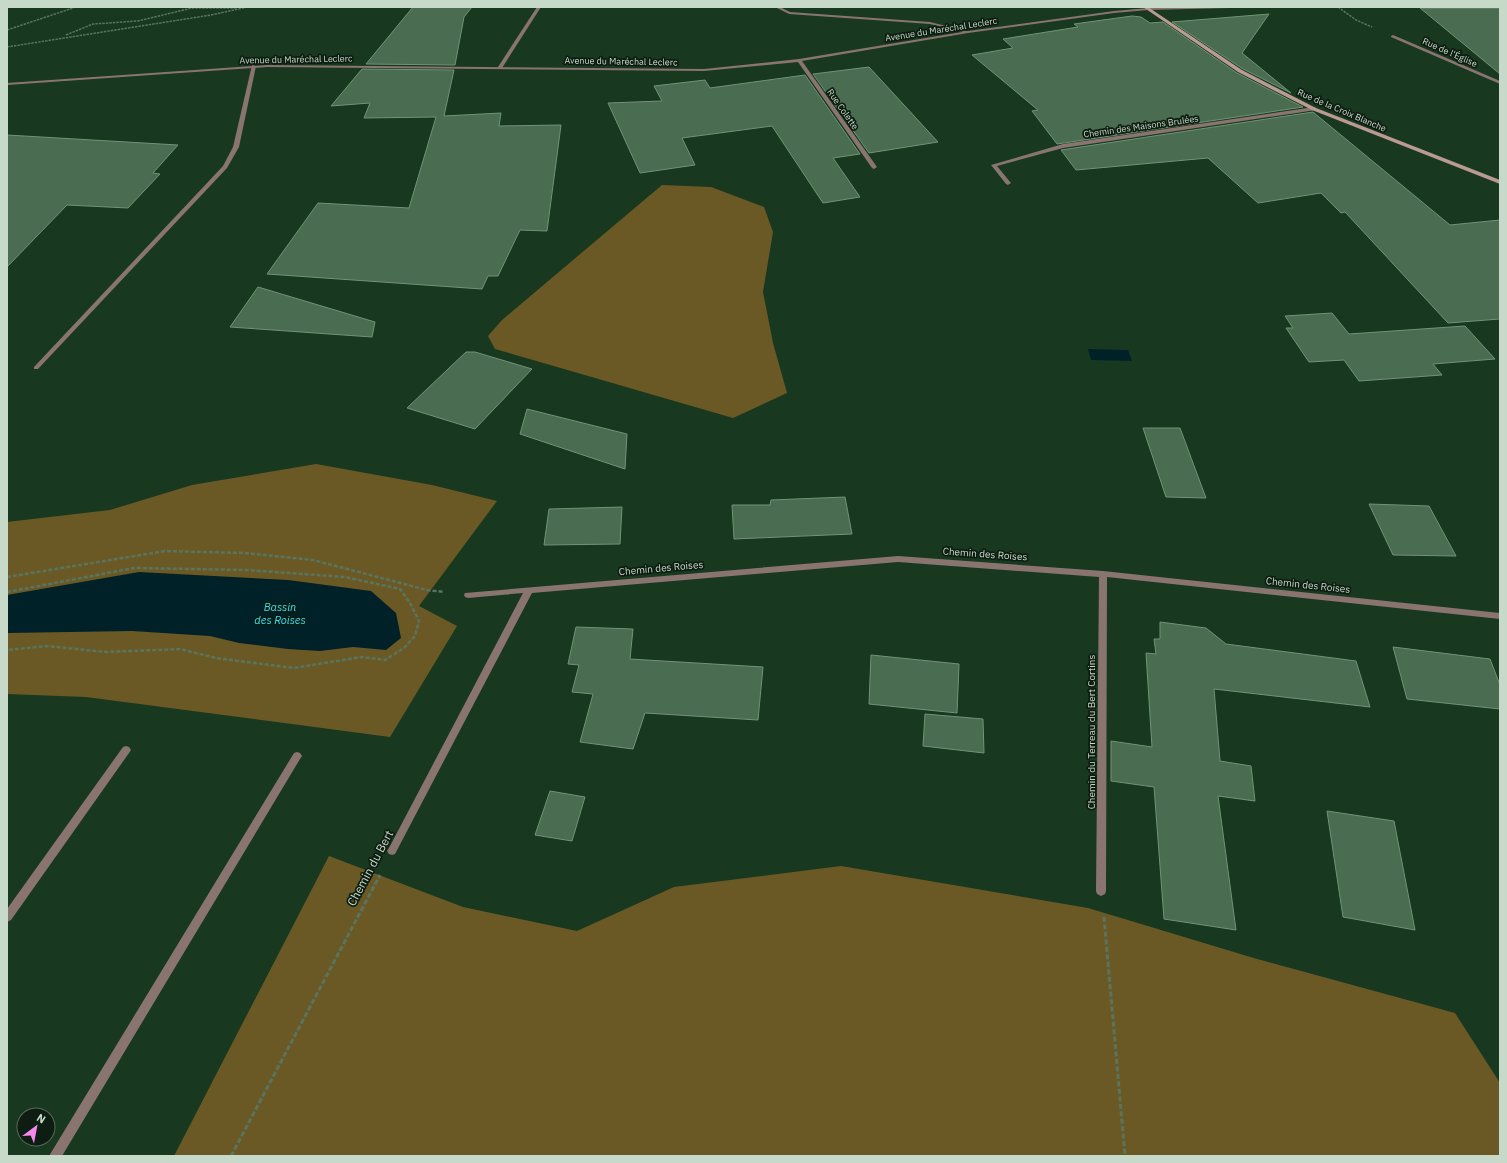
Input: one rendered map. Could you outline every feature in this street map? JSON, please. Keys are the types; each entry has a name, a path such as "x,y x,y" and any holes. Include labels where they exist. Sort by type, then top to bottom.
{"street":[{"path":"500,68 539,7"},
{"path":"777,7 789,13 930,23 968,32"},
{"name":"Avenue du Maréchal Leclerc","path":"7,84 254,66 704,70 799,60 968,32 1146,8 1230,7"},
{"name":"Rue de la Croix Blanche","path":"1146,8 1240,71 1314,109 1500,182"},
{"name":"Rue de l'Église","path":"1393,36 1500,83"},
{"name":"Rue Colette","path":"799,60 874,167"},
{"path":"36,368 225,167 236,147 254,66"},
{"name":"Chemin des Maisons Brulées","path":"1008,184 994,165 1063,146 1314,109"},
{"name":"Chemin des Roises","path":"468,595 898,559 1102,574 1500,616"},
{"name":"Chemin du Terreau du Bert Cortins","path":"1101,891 1102,574"},
{"name":"Chemin du Bert","path":"392,851 529,590"},
{"path":"7,917 126,750"},
{"path":"55,1156 297,756"}],"path":[{"path":"7,30 76,7"},
{"path":"7,47 62,37 211,15 248,7"},
{"path":"1338,7 1356,20 1375,28"},
{"path":"62,37 93,24 138,21 192,8 244,8"},
{"path":"7,578 165,551 245,553 313,560 427,590 468,595"},
{"path":"7,592 134,568 247,570 345,577 400,589 410,603 419,621 415,636 404,648 385,660 362,657 294,668 216,658 180,649 106,652 47,646 7,650"},
{"name":"Chemin du Bert","path":"231,1156 392,851"},
{"path":"1101,891 1125,1156"}],"shaded area":[{"path":"662,185 711,187 764,207 773,232 763,292 773,343 787,393 733,418 495,349 488,336 502,320"},
{"path":"316,464 432,485 497,501 419,606 457,626 390,737 86,697 7,694 7,522 110,510 192,485"},
{"path":"329,856 463,907 577,931 674,887 841,866 1088,908 1257,959 1455,1013 1500,1083 1500,1156 174,1156"}],"water":[{"path":"1088,349 1128,350 1132,361 1091,360"},
{"name":"Bassin des Roises","path":"139,572 288,580 371,591 396,613 401,638 386,650 353,647 320,651 239,643 210,636 132,631 7,633 7,595"}],"building":[{"path":"413,7 472,7 464,17 455,65 366,64"},
{"path":"1420,8 1500,8 1500,74"},
{"path":"1269,14 1242,53 1291,93 1243,69 1172,22"},
{"path":"1132,16 1141,17 1150,23 1163,22 1237,73 1303,107 1057,144 1032,111 1038,110 972,55 1013,48 1003,39 1078,27 1074,24"},
{"path":"869,67 938,142 869,153 813,74"},
{"path":"362,69 454,70 444,116 501,113 499,126 561,125 547,231 520,230 498,276 488,276 482,289 267,274 318,203 409,208 436,117 364,118 370,103 331,106"},
{"path":"805,75 860,154 833,158 860,197 823,203 772,126 682,138 695,165 640,173 608,103 662,101 654,86 705,80 710,88"},
{"path":"1313,112 1450,225 1500,220 1500,319 1448,323 1345,212 1341,213 1321,193 1258,203 1208,158 1076,170 1061,150"},
{"path":"7,135 178,145 153,173 160,174 128,208 67,205 7,267"},
{"path":"258,287 375,322 372,337 230,327"},
{"path":"1332,313 1349,334 1465,326 1495,359 1433,364 1442,375 1359,381 1344,360 1309,362 1286,328 1293,328 1285,316"},
{"path":"466,352 475,352 532,369 475,429 407,408"},
{"path":"527,409 627,434 625,469 520,434"},
{"path":"1143,428 1180,428 1206,498 1166,497"},
{"path":"845,497 852,534 734,539 732,505 770,505 771,500"},
{"path":"1369,504 1429,506 1456,556 1393,555"},
{"path":"622,507 620,544 544,545 549,509"},
{"path":"1160,622 1206,628 1226,644 1356,661 1370,707 1214,689 1220,761 1251,766 1255,801 1218,796 1236,930 1164,919 1154,787 1111,781 1111,741 1152,747 1146,653 1156,654 1154,639 1160,639"},
{"path":"576,627 633,629 630,659 763,667 758,720 645,713 633,749 580,742 593,694 572,692 579,665 568,664"},
{"path":"1393,647 1490,659 1500,685 1500,709 1407,699"},
{"path":"871,655 959,664 957,713 869,704"},
{"path":"925,714 983,719 984,753 923,746"},
{"path":"550,791 585,797 572,841 535,835"},
{"path":"1327,811 1394,821 1415,930 1343,917"}]}
